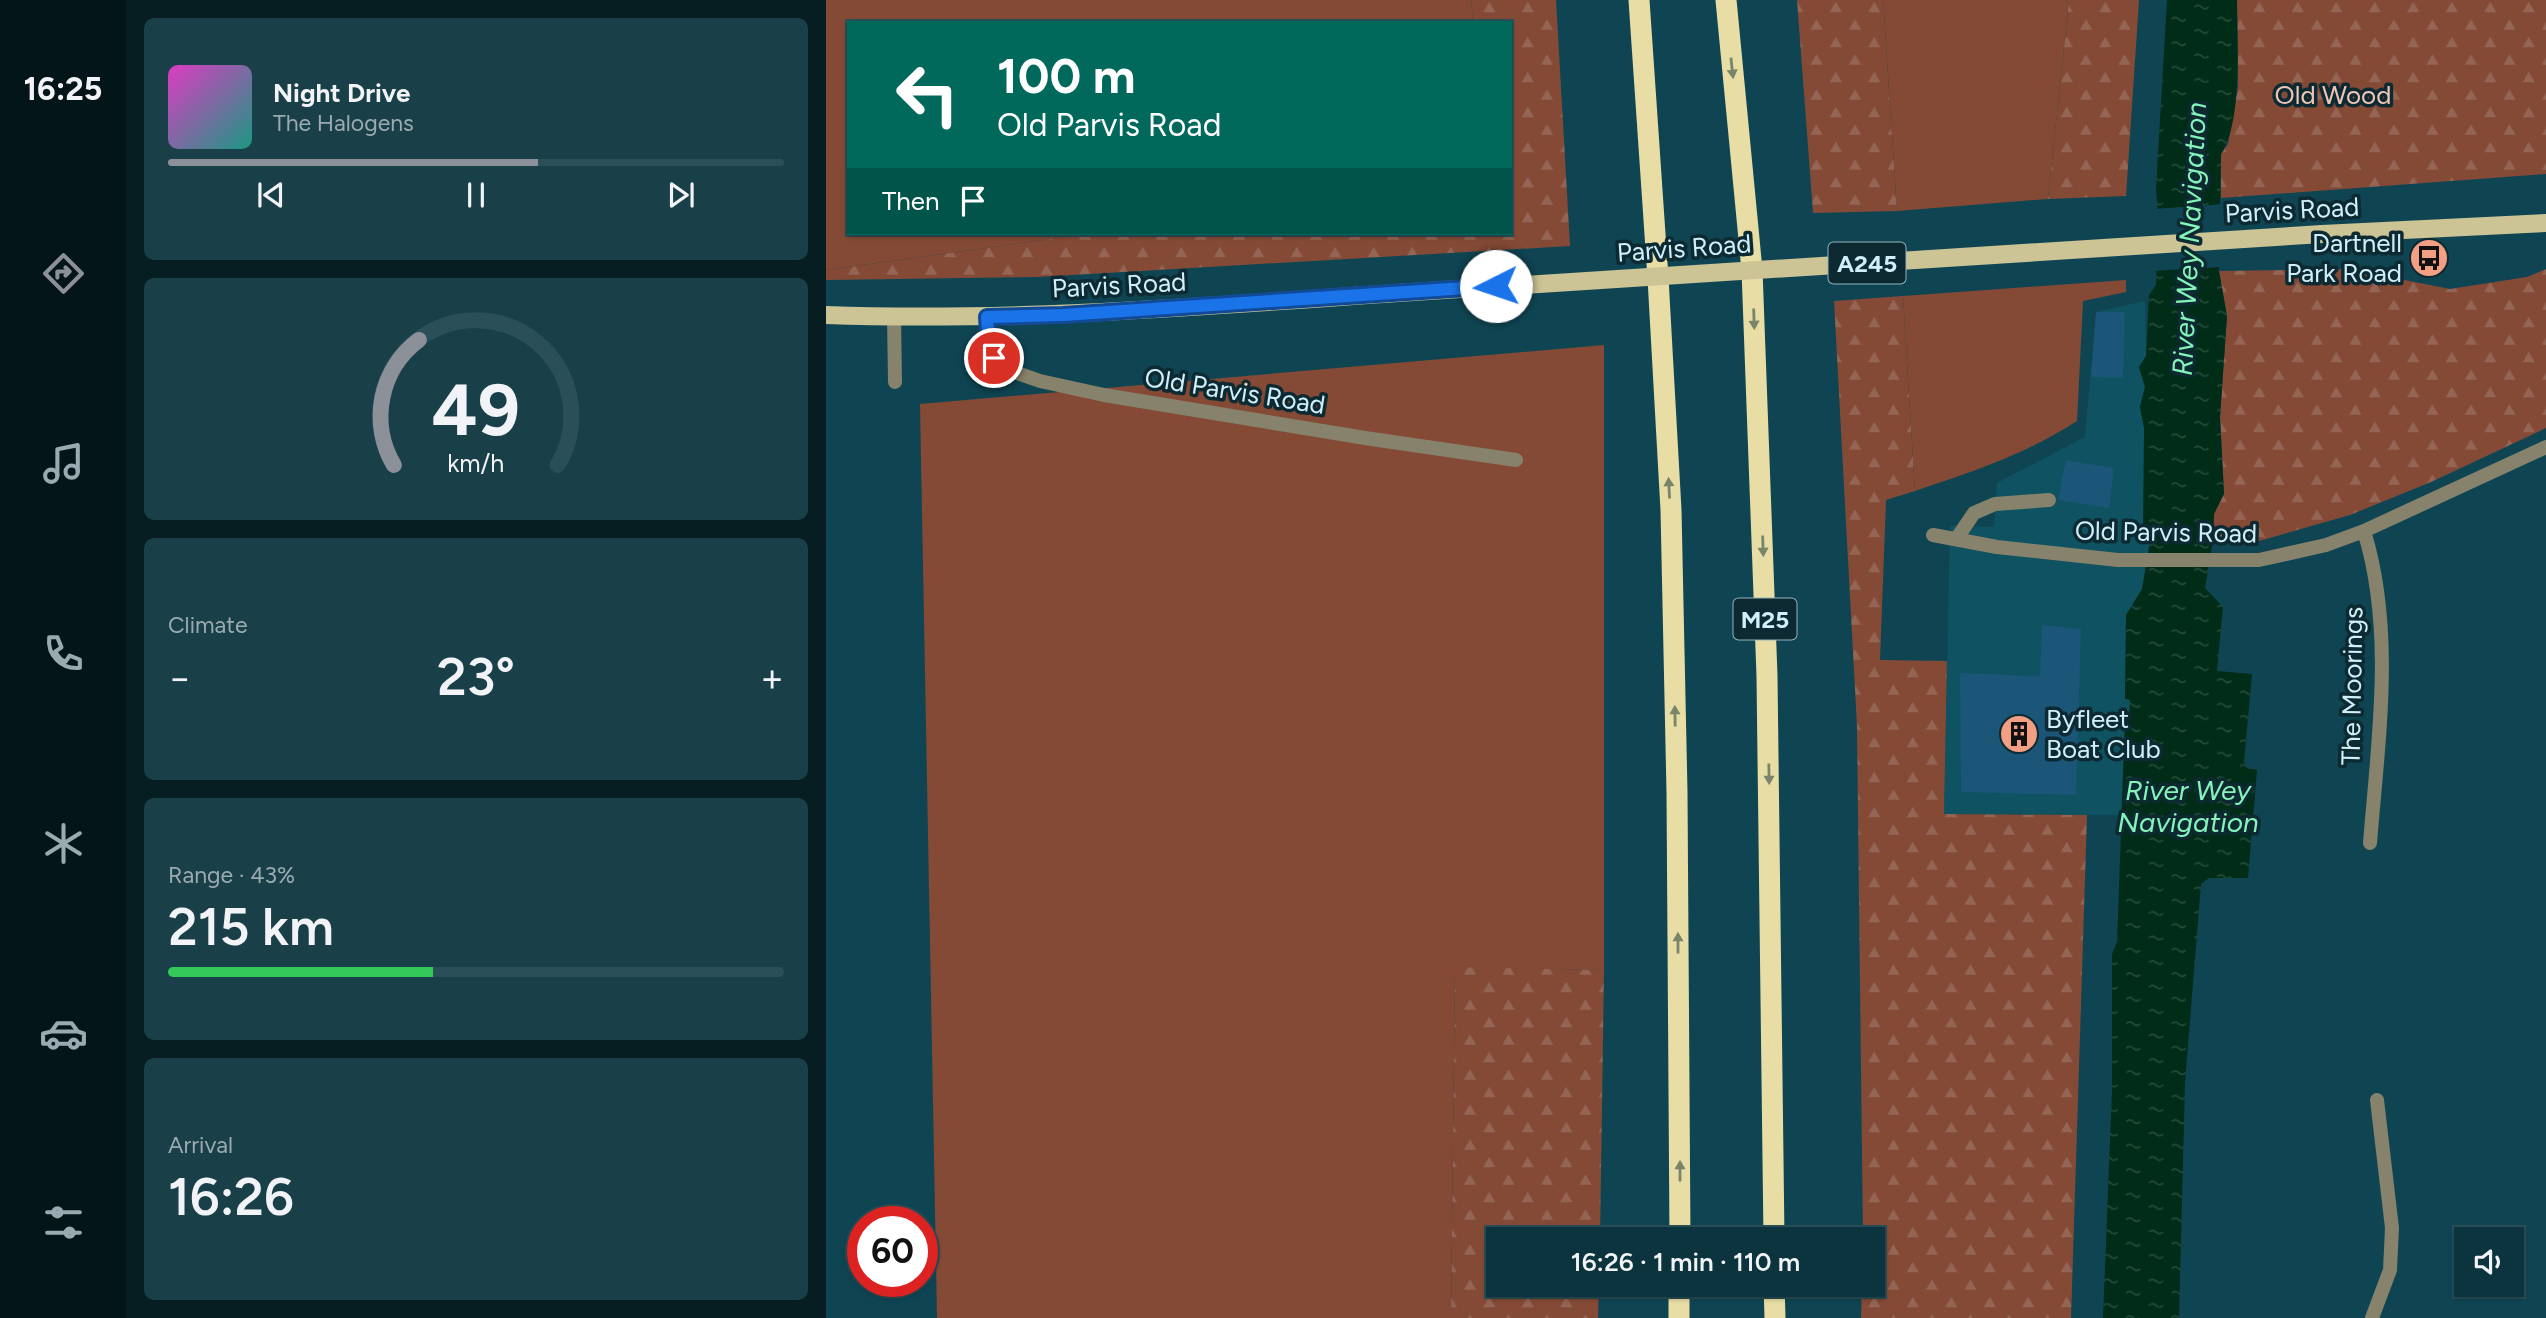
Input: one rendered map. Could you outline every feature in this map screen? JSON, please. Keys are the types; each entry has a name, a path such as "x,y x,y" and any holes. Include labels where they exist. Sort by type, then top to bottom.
{"highway":[{"path":"1639,0 1671,510 1677,792 1680,1227"},
{"name":"M25","path":"1726,0 1752,270 1767,676 1774,1227"},
{"path":"1679,1297 1679,1318"},
{"path":"1774,1297 1775,1318"}],"main road":[{"name":"Parvis Road","path":"826,315 1063,315 2322,234 2546,223"}],"street":[{"path":"894,317 895,382"},
{"name":"Old Parvis Road","path":"987,317 989,346 994,358 1003,368 1040,381 1365,438 1516,460"},
{"name":"Old Parvis Road","path":"1933,535 2021,550 2118,560 2259,560 2315,548 2364,531 2546,447"},
{"path":"1957,538 1974,513 1995,504 2049,500"},
{"name":"The Moorings","path":"2364,531 2379,605 2382,653 2370,843"},
{"path":"2372,1318 2390,1270 2392,1228 2377,1100"}],"shaded area":[{"path":"2145,301 2146,356 2139,367 2145,387 2140,407 2144,427 2150,541 2142,589 2126,615 2125,699 2130,699 2129,721 2125,722 2121,815 1944,814 1950,526 1994,527 1997,483 2085,437 2096,312"}],"green space":[{"path":"826,0 1471,0 1473,21 847,21 847,235 1080,235 826,270"},
{"path":"1471,0 1556,0 1570,246 1038,277 826,280 826,270 1080,235 1512,235 1512,21 1473,21"},
{"path":"1797,0 1883,0 1897,211 1813,213"},
{"path":"1883,0 2069,0 2048,199 1897,211"},
{"path":"2069,0 2139,0 2126,196 2048,199"},
{"name":"Old Wood","path":"2237,0 2546,0 2546,174 2221,198 2221,154 2228,144 2238,87"},
{"path":"2349,269 2450,289 2527,277 2546,269 2546,428 2431,482 2350,515 2245,545 2213,541 2214,514 2224,493 2220,417 2227,316 2219,271"},
{"path":"2126,280 2126,292 2083,301 2077,421 2018,453 1915,491 1903,296"},
{"path":"1903,296 1915,491 1886,500 1880,660 1947,661 1944,814 2087,815 2071,1318 1861,1318 1862,1297 1885,1297 1885,1227 1863,1227 1857,726 1834,301"},
{"path":"1604,345 1604,970 1455,968 1451,1318 937,1318 938,1206 935,1206 920,404"},
{"path":"1455,967 1604,970 1600,1227 1486,1227 1486,1297 1599,1297 1598,1318 1451,1318"}],"water":[{"name":"River Wey Navigation","path":"2167,0 2237,0 2236,101 2228,140 2221,154 2219,271 2227,316 2220,417 2224,494 2214,514 2213,541 2205,588 2223,607 2217,671 2252,674 2244,762 2248,768 2257,770 2248,878 2209,878 2201,884 2185,1083 2179,1318 2103,1318 2112,1090 2112,954 2117,942 2125,721 2129,720 2130,700 2125,699 2126,615 2142,589 2150,541 2143,533 2144,428 2140,407 2145,387 2139,367 2146,356 2149,295 2156,285 2156,188"}],"pier":[{"path":"2224,204 2222,267 2152,271 2154,209"}],"building":[{"path":"2096,312 2125,312 2123,378 2091,377"},
{"path":"2066,460 2114,468 2109,508 2058,500"},
{"name":"Byfleet Boat Club","path":"2042,625 2081,629 2076,795 1961,792 1960,673 2040,676"}],"place":[{"name":"Dartnell Park Road","path":"2429,258"},
{"name":"Byfleet Boat Club","path":"2019,734"}],"route":[{"path":"994,358 989,346 987,317 1063,315 1496,286"}]}
